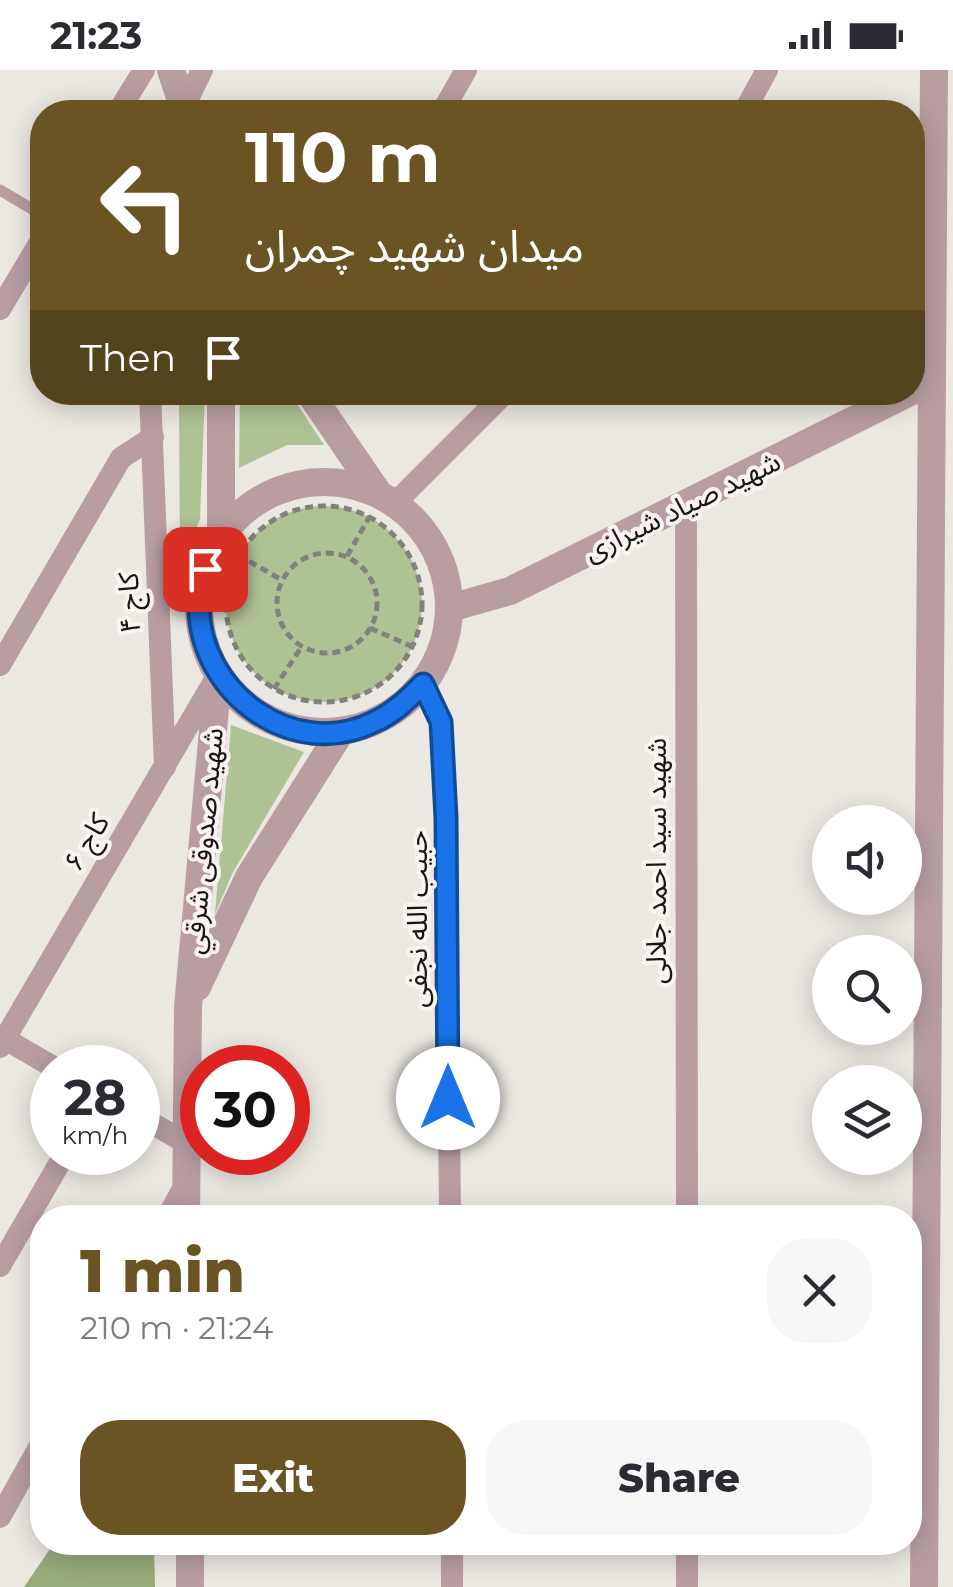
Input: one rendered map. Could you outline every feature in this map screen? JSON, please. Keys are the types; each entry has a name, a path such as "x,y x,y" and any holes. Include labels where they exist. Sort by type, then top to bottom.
{"street":[{"path":"129,100 144,70"},
{"path":"170,70 181,100"},
{"path":"189,100 202,70"},
{"path":"449,100 466,70"},
{"path":"751,100 767,70"},
{"path":"925,222 934,70"},
{"path":"0,309 30,258"},
{"path":"924,1587 928,384 925,307"},
{"name":"کاج ۴","path":"151,405 165,767"},
{"path":"222,405 230,546"},
{"path":"317,405 381,504"},
{"path":"381,504 491,405"},
{"name":"شهید صیاد شیرازی","path":"450,608 510,592 886,405"},
{"path":"0,665 8,632 122,458 154,437"},
{"path":"309,482 344,483 381,504 418,524 436,548 450,608 443,648 423,684 400,708 372,724 340,732 304,732 270,722 241,702 218,675 203,642 198,605 205,569 230,546 245,510 275,492 309,482"},
{"name":"شهید سید احمد جلالی","path":"686,504 687,1205"},
{"name":"کاج ۶","path":"2,1040 218,675"},
{"name":"شهید صدوقی شرقي","path":"187,1045 218,675"},
{"name":"حبیب الله نجفی","path":"423,684 441,722 446,818 450,1205"},
{"name":"شهید صدوقی شرقي","path":"188,1007 249,876 340,732"},
{"path":"2,1040 30,1055"},
{"path":"35,1205 53,1175"},
{"name":"شهید صدوقی شرقي","path":"186,1175 186,1205"},
{"path":"174,1205 186,1184"},
{"path":"0,1266 30,1214"},
{"path":"0,1518 30,1464"},
{"path":"190,1555 190,1587"},
{"path":"452,1555 452,1587"},
{"path":"687,1555 688,1587"}],"lane":[{"path":"0,190 30,208"}],"path":[{"path":"230,546 282,515 311,506 381,504"},
{"path":"230,546 226,604 229,630 246,663 274,689 312,701 352,698 378,687 398,669 413,646 422,617 422,587 412,558 394,534 381,504"},
{"path":"347,556 381,504"},
{"path":"230,546 282,580"},
{"path":"317,553 347,556 372,579 377,595 370,628 347,648 317,652 302,646 290,637 278,610 282,580 303,559 317,553"},
{"path":"370,628 413,646"},
{"path":"274,689 302,646"}],"green space":[{"path":"179,405 205,405 200,519 180,570"},
{"path":"240,405 298,405 324,445 287,445 239,468"},
{"path":"324,506 362,513 393,535 415,566 422,604 415,642 393,673 362,695 324,702 286,695 255,673 233,642 226,604 233,566 255,535 286,513"},
{"path":"231,725 304,752 233,872 215,914"},
{"path":"46,1555 154,1555 155,1587 24,1587"}],"route":[{"path":"205,569 198,605 203,642 218,675 241,702 270,722 304,732 340,732 372,724 400,708 423,684 441,722 446,818 448,1098"}]}
